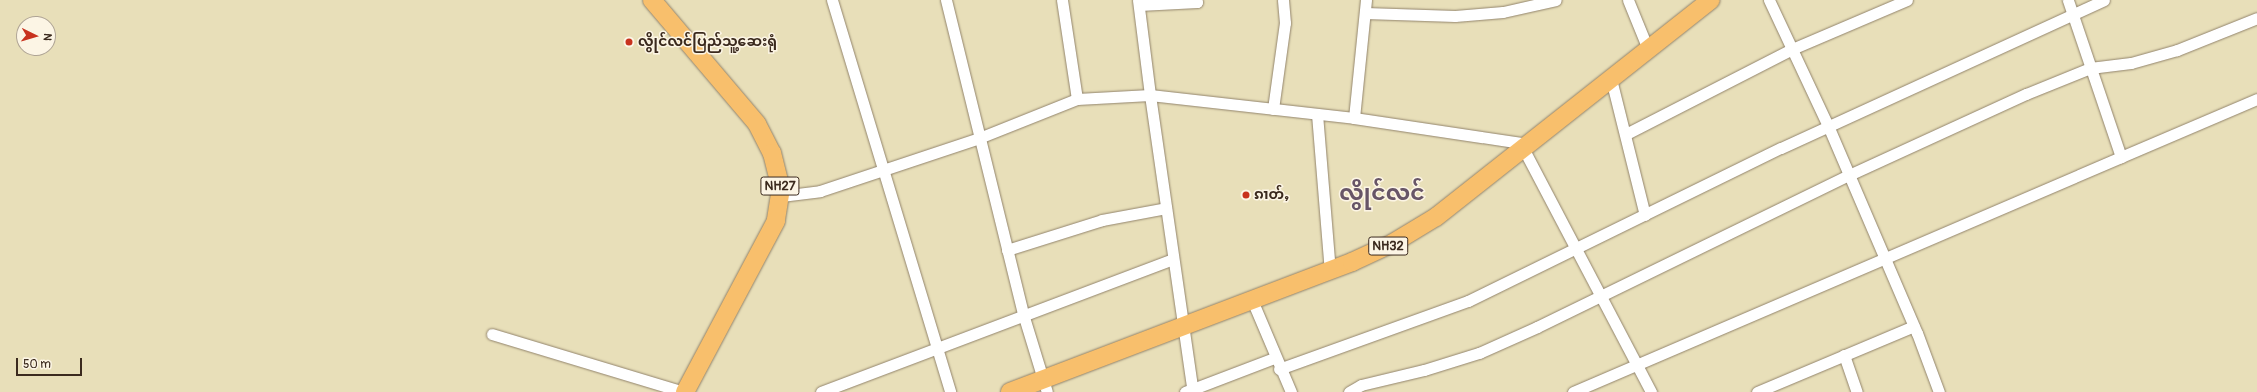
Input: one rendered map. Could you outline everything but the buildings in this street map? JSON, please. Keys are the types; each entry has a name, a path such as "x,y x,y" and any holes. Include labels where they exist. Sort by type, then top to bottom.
{"highway":[{"name":"NH27","path":"652,0 757,124 778,171 781,196 776,221 685,392"},
{"name":"NH32","path":"1010,392 1045,386 1183,327 1330,271 1393,243 1436,217 1711,0"}],"street":[{"path":"832,0 884,170 935,347 950,392"},
{"path":"946,0 1024,317 1045,386"},
{"path":"1062,0 1077,98"},
{"path":"1196,0 1197,2 1139,3 1150,95 1183,327 1190,391 1274,358"},
{"path":"1273,109 1285,23 1283,0"},
{"path":"1354,118 1366,0"},
{"path":"1365,13 1455,16 1503,12 1556,0"},
{"path":"1628,0 1648,49"},
{"path":"1769,0 1829,128 1914,326 1939,392"},
{"path":"1626,134 1792,49 1907,0"},
{"path":"2068,0 2121,157"},
{"path":"1279,369 1468,301 1576,250 1781,148 1829,128 2072,13 2104,0"},
{"path":"1349,392 1361,385 1424,370 1478,353 1538,327 1600,295 1849,175 2026,94 2090,68 2130,63 2177,50 2257,18"},
{"path":"1610,79 1626,134 1645,215"},
{"path":"781,196 820,191 884,170 979,138 1077,98 1150,95 1354,118 1526,146 1576,250 1651,392"},
{"path":"1573,392 1884,257 2257,99"},
{"path":"1318,114 1330,271"},
{"path":"1007,250 1102,220 1166,208"},
{"path":"821,392 935,347 1024,317 1173,259"},
{"path":"1252,300 1274,358 1291,392"},
{"path":"1757,392 1914,326"},
{"path":"492,334 685,392"},
{"path":"1844,355 1857,392"}],"place":[{"name":"လွိုင်လင်ပြည်သူ့ဆေးရုံ","path":"629,42"},
{"name":"ၵၢတ်ႇ","path":"1246,195"}],"district":[{"name":"လွိုင်လင်","path":"1382,194"}]}
